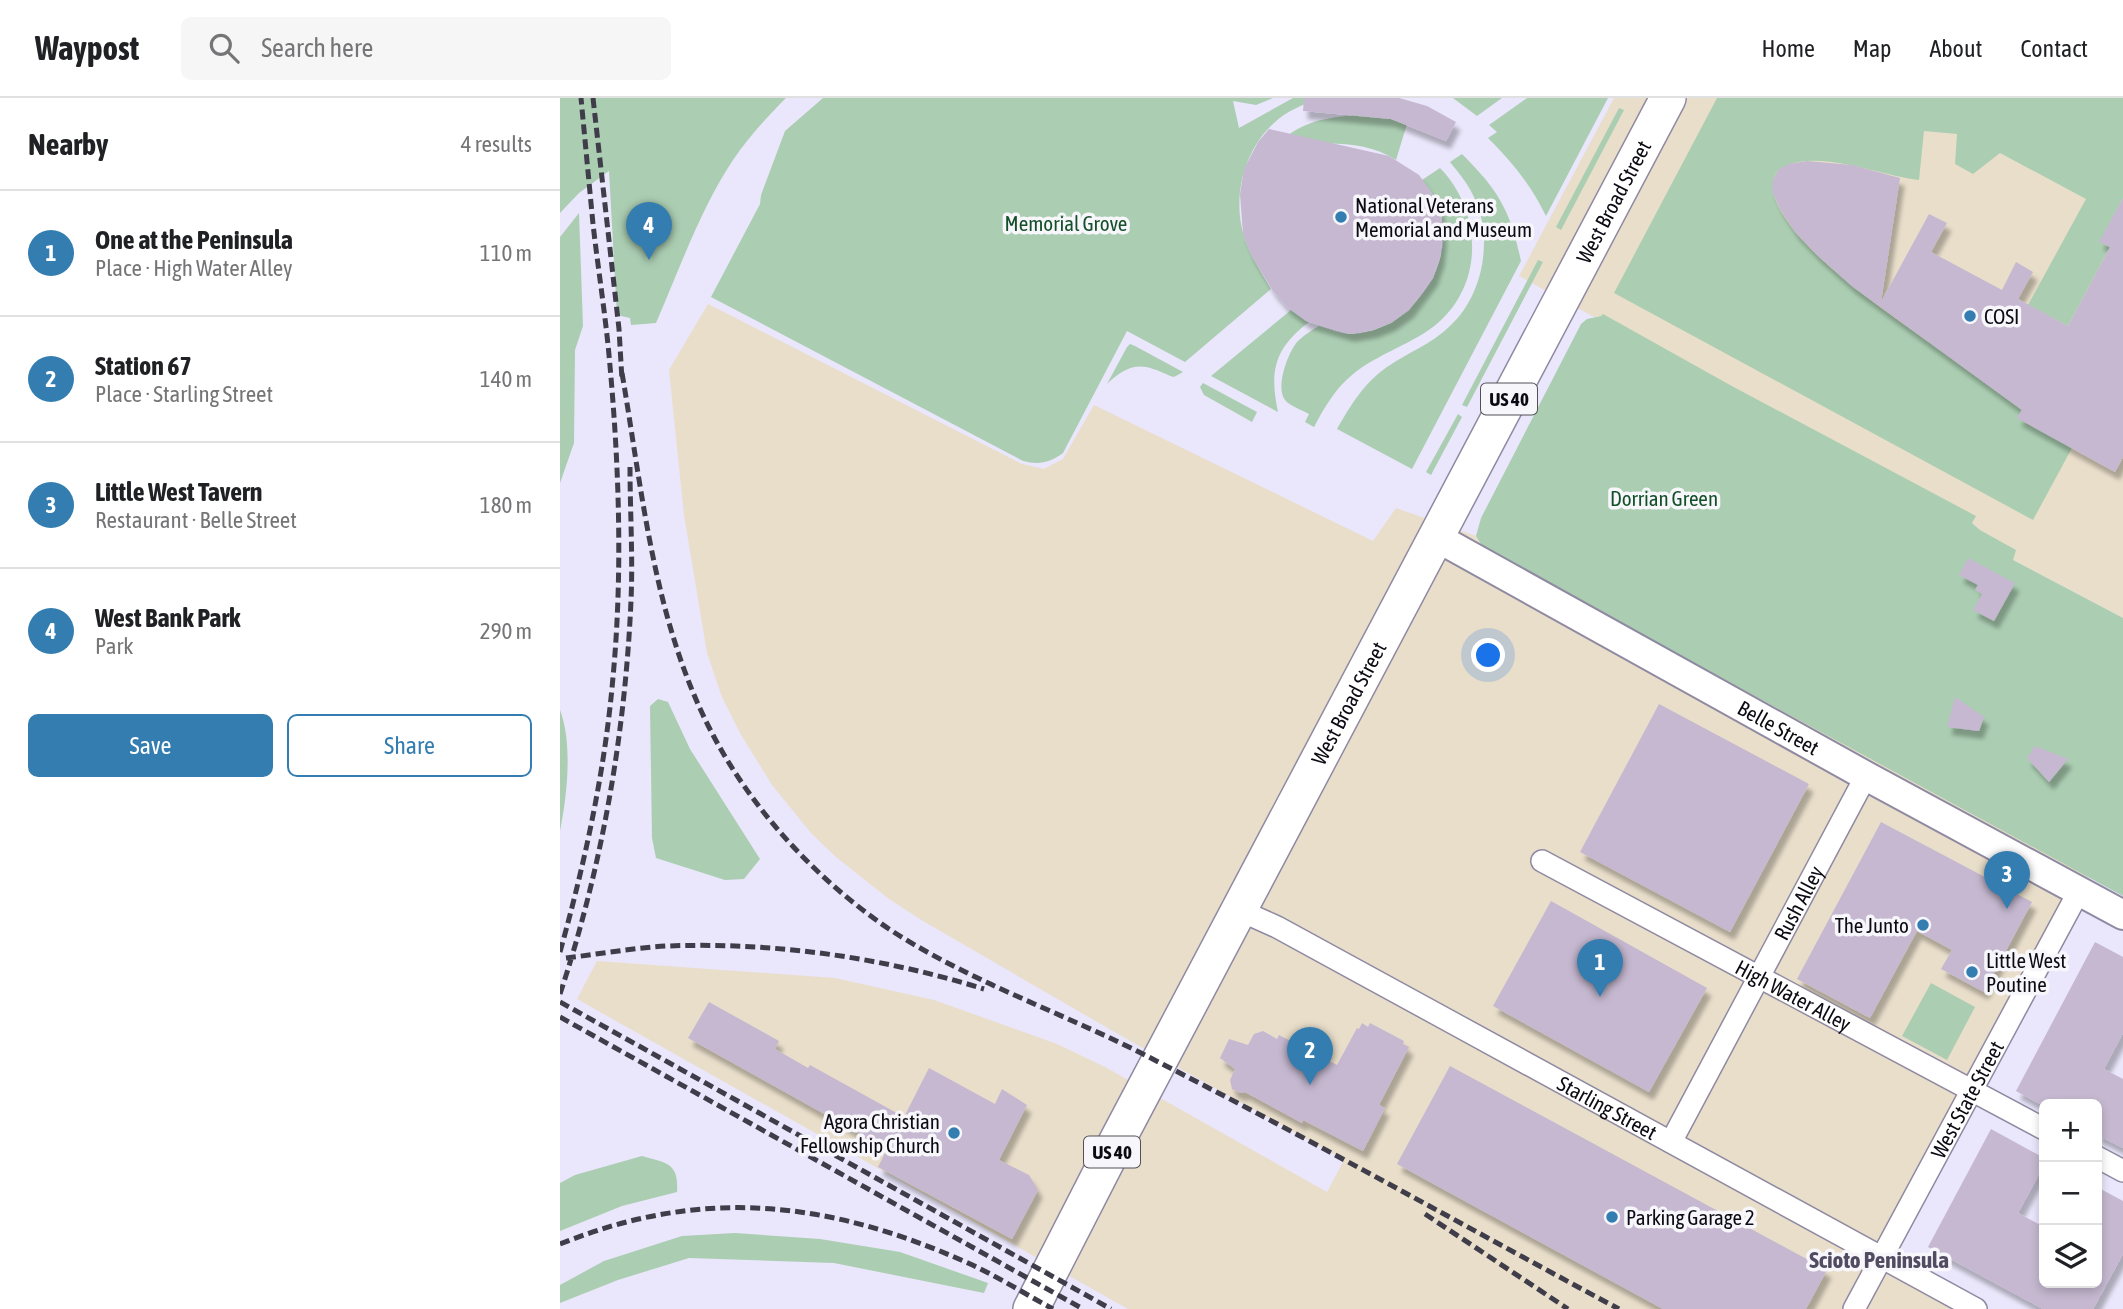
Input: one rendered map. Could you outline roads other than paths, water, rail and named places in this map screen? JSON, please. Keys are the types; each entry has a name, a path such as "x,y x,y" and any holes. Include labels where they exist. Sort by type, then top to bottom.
{"main road":[{"name":"West Broad Street","path":"1031,1309 1668,98"}],"street":[{"name":"Belle Street","path":"1436,537 1866,776 2123,915"},
{"name":"Rush Alley","path":"1671,1142 1866,776"},
{"name":"High Water Alley","path":"1542,861 2039,1126"},
{"name":"West State Street","path":"1854,1309 2079,891"},
{"name":"Starling Street","path":"1239,910 1277,927 1976,1309"},
{"path":"2102,1160 2123,1171"}],"railway":[{"path":"560,952 586,850 599,782 609,712 618,597 617,476 612,395 581,98"},
{"path":"593,98 619,329 622,380"},
{"path":"622,373 653,558 677,648 693,692 713,735 747,790 767,817 812,866 862,910 936,957 1161,1063 1619,1309"},
{"path":"560,994 588,898 617,751 631,601 630,467"},
{"path":"566,958 667,946 787,949 867,960 984,989"},
{"path":"560,1002 1111,1309"},
{"path":"560,1017 1083,1309"},
{"path":"560,1244 613,1226 665,1214 716,1208 766,1208 816,1214 916,1242 979,1268 1053,1309"},
{"path":"1425,1214 1568,1309"}],"place":[{"name":"National Veterans Memorial and Museum","path":"1341,217"},
{"name":"West Bank Park","path":"649,260"},
{"name":"COSI","path":"1970,316"},
{"name":"Little West Tavern","path":"2007,909"},
{"name":"The Junto","path":"1923,925"},
{"name":"Little West Poutine","path":"1972,972"},
{"name":"One at the Peninsula","path":"1600,997"},
{"name":"Station 67","path":"1310,1085"},
{"name":"Agora Christian Fellowship Church","path":"954,1133"},
{"name":"Parking Garage 2","path":"1612,1217"}],"district":[{"name":"Scioto Peninsula","path":"1879,1260"}],"park label":[{"name":"Memorial Grove","path":"1066,223"},
{"name":"Dorrian Green","path":"1664,498"}]}
